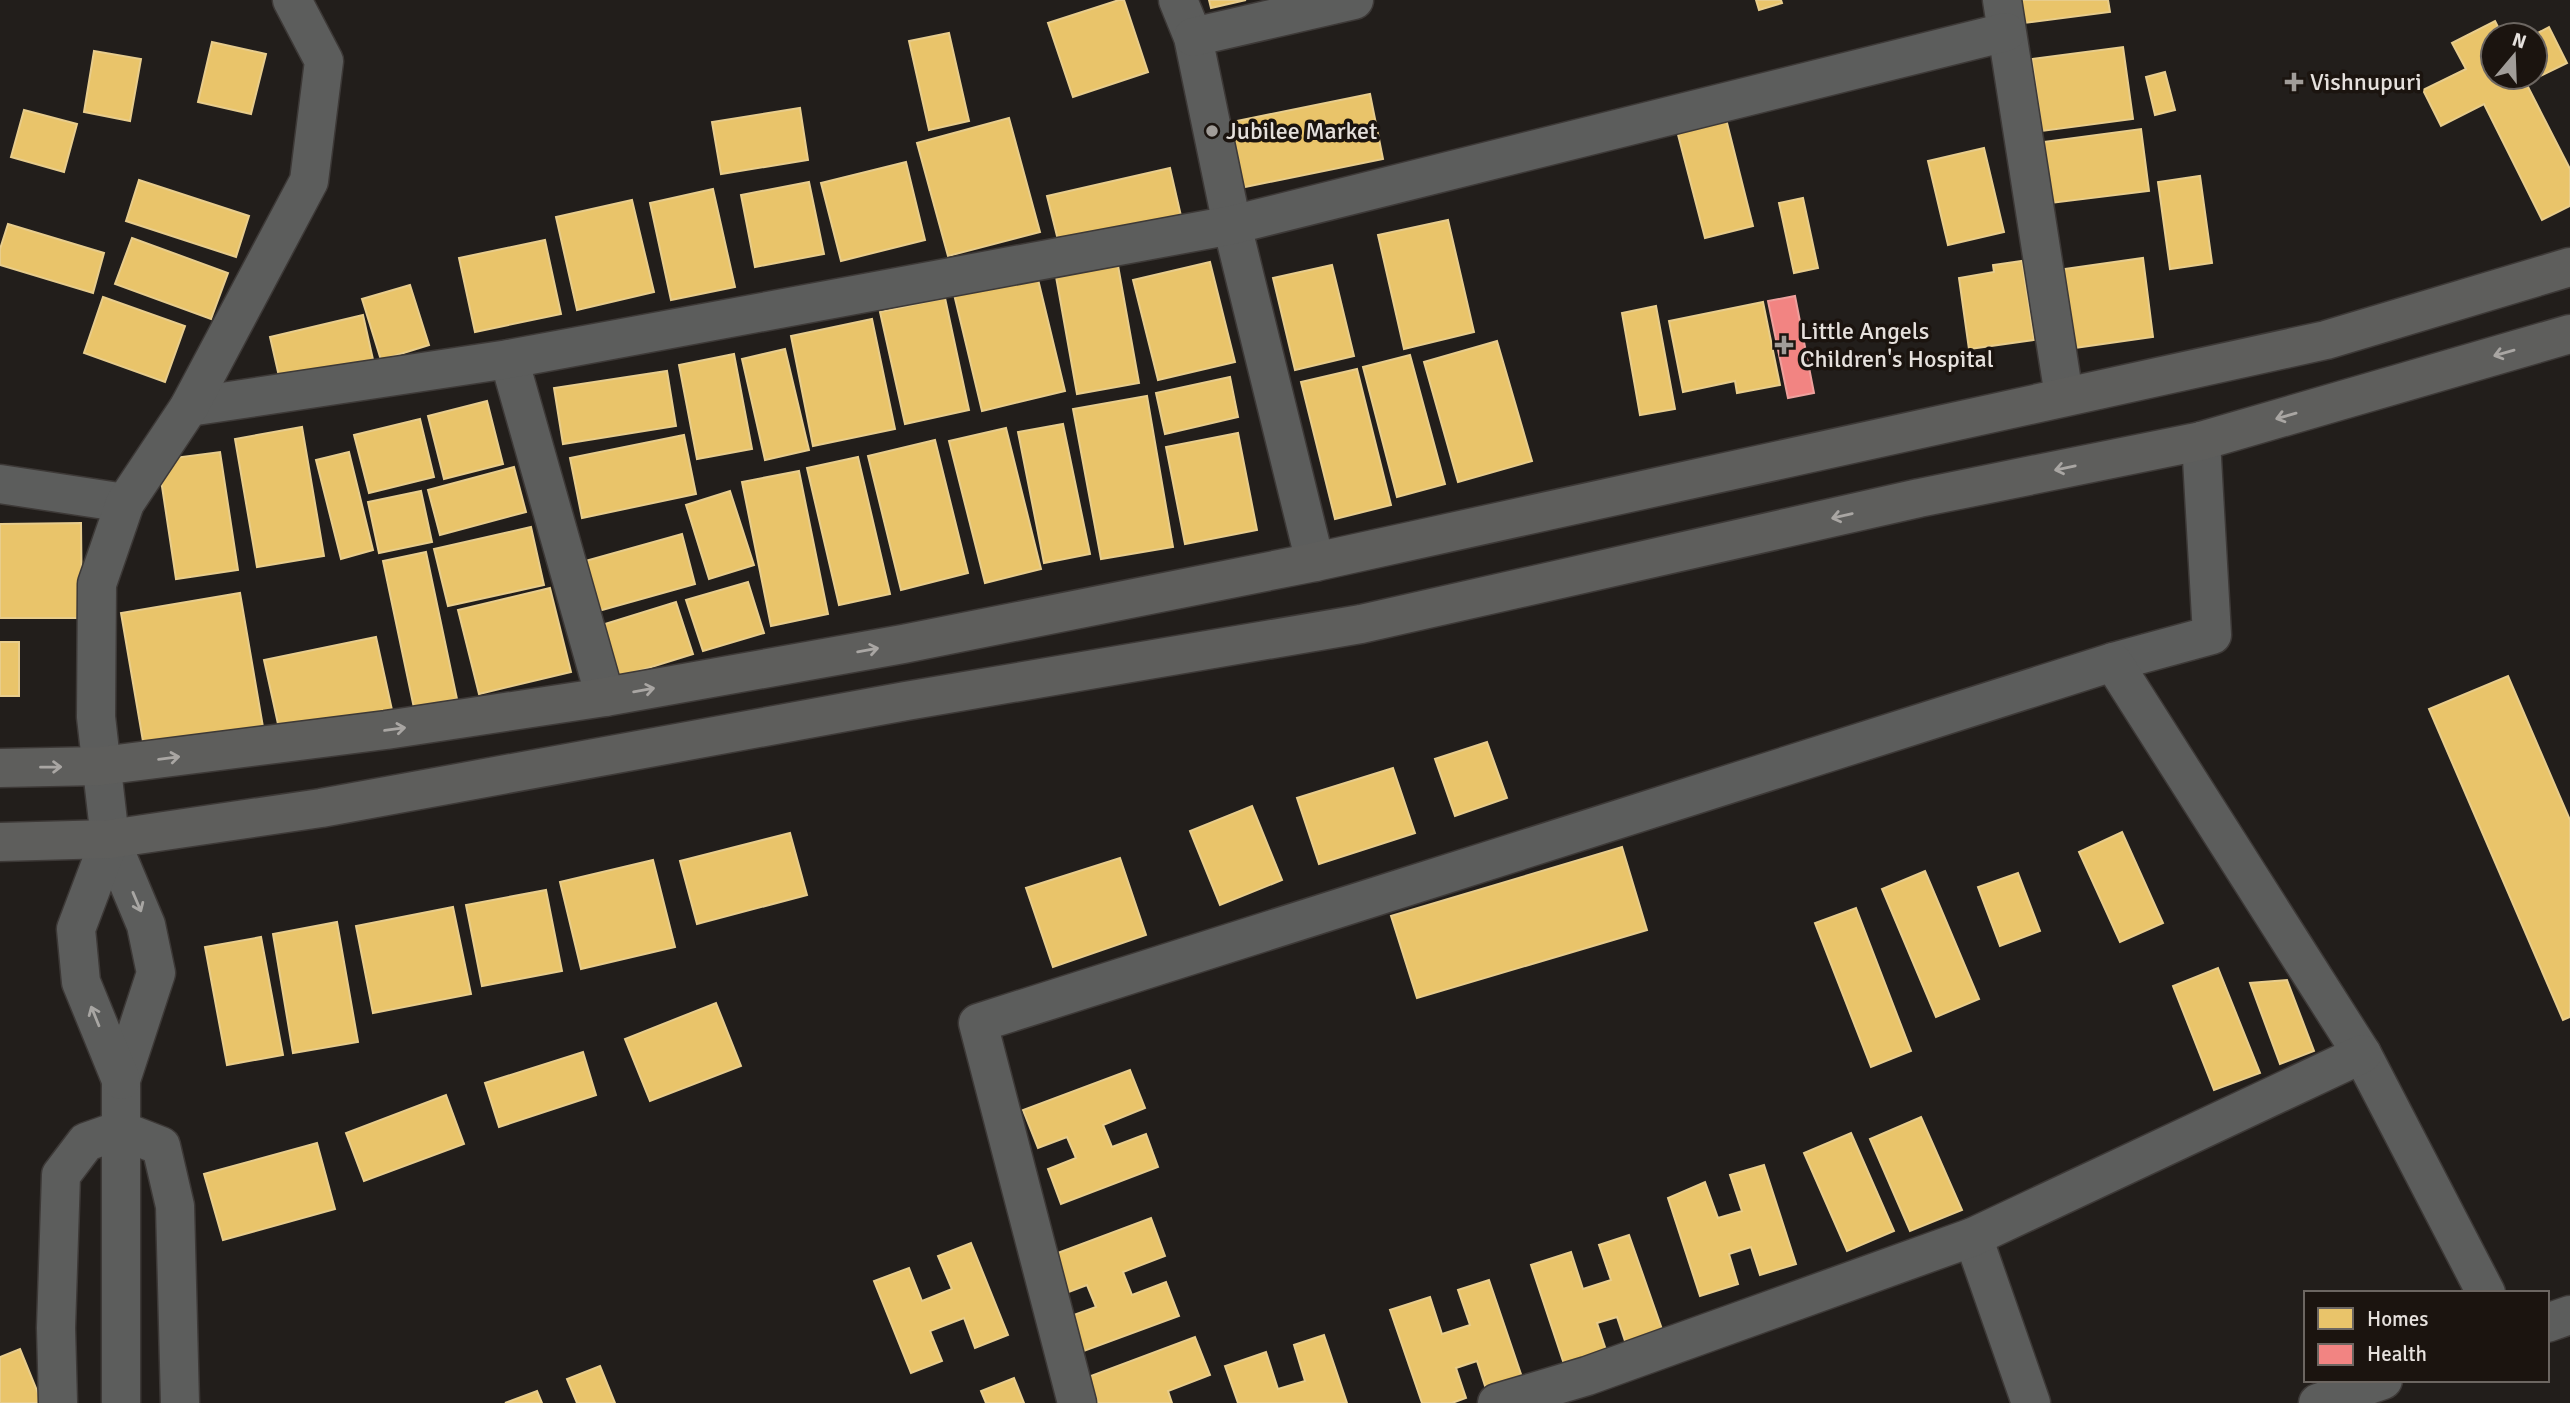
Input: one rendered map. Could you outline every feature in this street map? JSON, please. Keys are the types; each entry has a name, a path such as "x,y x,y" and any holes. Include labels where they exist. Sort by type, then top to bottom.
{"main road":[{"path":"0,768 102,766 386,730 604,697 903,644 1315,562 2326,340 2570,267"},
{"path":"0,842 110,839 321,808 906,701 1361,624 1919,498 2201,441 2570,334"}],"street":[{"path":"121,1403 121,1080 156,973 146,925 110,839 96,716 97,584 125,503 189,407 309,181 324,61 292,0"},
{"path":"1178,0 1193,37 1232,225 1315,562"},
{"path":"1193,37 1354,0"},
{"path":"189,407 509,359 1232,225 2004,16 2064,396"},
{"path":"509,359 604,697"},
{"path":"1077,1403 978,1023 2113,662 2212,635 2201,441"},
{"path":"0,484 125,503"},
{"path":"2113,662 2362,1054 2485,1291"},
{"path":"110,839 76,929 81,982 121,1080"},
{"path":"1497,1403 1592,1390 1973,1237 2362,1054"},
{"path":"58,1403 56,1328 61,1175 86,1143 120,1130 161,1146 175,1206 180,1403"},
{"path":"1973,1237 2031,1403"},
{"path":"2549,1322 2570,1315"},
{"path":"2318,1403 2377,1382"}],"building: Homes":[{"path":"1124,0 1148,72 1073,97 1048,23"},
{"path":"1209,0 1246,0 1211,8"},
{"path":"1756,0 1781,0 1782,3 1759,10"},
{"path":"2021,0 2108,0 2110,12 2024,23"},
{"path":"2549,27 2567,63 2549,72"},
{"path":"2479,29 2479,91 2530,91 2570,169 2570,206 2542,220 2484,104 2441,126 2423,90 2466,69 2452,43"},
{"path":"949,33 969,121 929,130 909,41"},
{"path":"212,42 266,54 251,114 198,102"},
{"path":"2123,47 2133,119 2042,131 2032,59"},
{"path":"94,51 141,59 130,121 84,112"},
{"path":"2165,72 2175,110 2155,115 2146,77"},
{"path":"1370,94 1383,159 1240,188 1227,123"},
{"path":"800,108 808,160 721,174 712,122"},
{"path":"24,110 77,124 64,172 11,157"},
{"path":"1725,115 1753,226 1705,238 1676,127"},
{"path":"1009,118 1040,232 948,256 917,143"},
{"path":"2141,129 2149,191 2051,203 2043,142"},
{"path":"1984,148 2004,232 1948,245 1928,161"},
{"path":"906,162 925,240 841,261 821,183"},
{"path":"1170,168 1181,216 1059,244 1047,196"},
{"path":"2200,176 2212,263 2170,269 2158,182"},
{"path":"139,180 249,216 236,257 126,221"},
{"path":"809,182 824,254 755,267 741,195"},
{"path":"713,189 735,287 671,300 650,203"},
{"path":"1803,198 1818,268 1794,273 1779,203"},
{"path":"632,200 654,292 577,310 556,217"},
{"path":"1448,220 1474,332 1404,349 1378,235"},
{"path":"8,224 104,253 93,293 0,265 0,249"},
{"path":"132,238 228,273 211,319 115,284"},
{"path":"545,240 561,314 475,332 459,258"},
{"path":"2143,258 2153,337 2067,349 2057,270"},
{"path":"1117,260 1139,383 1077,394 1055,271"},
{"path":"2022,261 2034,340 1969,349 1959,278 1994,272 1993,265"},
{"path":"1210,262 1235,362 1158,380 1133,280"},
{"path":"1332,265 1354,356 1295,370 1273,278"},
{"path":"1036,271 1065,391 982,411 953,290"},
{"path":"410,285 429,345 381,360 362,299"},
{"path":"103,297 185,326 165,382 84,353"},
{"path":"945,298 969,410 905,424 880,312"},
{"path":"1763,302 1780,385 1737,393 1735,381 1683,392 1669,321"},
{"path":"1656,306 1675,409 1640,415 1622,313"},
{"path":"363,315 374,364 281,385 270,337"},
{"path":"872,319 895,429 813,446 791,336"},
{"path":"1497,341 1532,461 1458,482 1424,362"},
{"path":"785,349 809,450 765,460 742,359"},
{"path":"734,354 752,449 697,459 679,365"},
{"path":"1410,355 1445,484 1397,497 1363,367"},
{"path":"1357,369 1391,505 1335,519 1301,382"},
{"path":"667,371 676,426 563,444 554,388"},
{"path":"1230,377 1238,417 1165,434 1156,393"},
{"path":"1147,396 1173,547 1101,559 1073,409"},
{"path":"487,401 503,464 444,479 428,416"},
{"path":"420,419 434,477 369,493 354,435"},
{"path":"1063,424 1090,554 1044,563 1018,432"},
{"path":"302,427 324,556 257,567 235,439"},
{"path":"1006,428 1041,569 985,583 949,441"},
{"path":"1238,433 1257,530 1185,544 1166,447"},
{"path":"684,435 696,494 582,518 570,458"},
{"path":"935,440 968,573 901,590 868,456"},
{"path":"220,452 238,570 176,579 158,460"},
{"path":"349,452 373,550 341,559 316,460"},
{"path":"858,457 890,594 839,605 807,468"},
{"path":"514,467 526,512 440,535 428,490"},
{"path":"799,471 828,614 771,626 742,482"},
{"path":"421,491 432,542 379,553 368,502"},
{"path":"730,491 754,565 709,579 686,505"},
{"path":"81,523 82,618 0,618 0,524"},
{"path":"531,527 544,585 448,606 434,549"},
{"path":"682,534 695,584 595,612 582,562"},
{"path":"426,552 457,699 414,708 383,561"},
{"path":"748,582 764,633 703,651 686,600"},
{"path":"550,588 571,672 479,694 458,610"},
{"path":"240,593 263,727 144,747 121,613"},
{"path":"676,602 693,654 619,677 602,625"},
{"path":"376,637 392,710 280,733 264,660"},
{"path":"0,642 19,642 19,696 0,696"},
{"path":"2508,676 2570,820 2570,1017 2563,1020 2429,709"},
{"path":"1487,742 1507,798 1455,816 1435,759"},
{"path":"1393,768 1415,833 1319,864 1297,798"},
{"path":"1252,806 1282,880 1220,905 1190,831"},
{"path":"2122,832 2163,923 2120,942 2079,852"},
{"path":"790,833 807,895 697,924 680,861"},
{"path":"1622,847 1647,930 1417,998 1391,916"},
{"path":"1120,858 1146,935 1053,967 1026,888"},
{"path":"653,860 675,947 581,969 560,882"},
{"path":"1925,871 1979,999 1936,1017 1882,889"},
{"path":"2018,873 2040,931 2000,946 1978,887"},
{"path":"546,890 562,971 482,986 466,905"},
{"path":"453,907 471,994 373,1013 356,926"},
{"path":"1856,908 1911,1051 1871,1067 1815,923"},
{"path":"337,922 358,1042 293,1053 273,934"},
{"path":"261,937 283,1055 227,1065 205,947"},
{"path":"2218,968 2260,1073 2214,1090 2173,986"},
{"path":"2287,980 2314,1051 2280,1064 2250,983"},
{"path":"716,1003 741,1066 650,1101 625,1039"},
{"path":"583,1052 596,1095 499,1127 485,1083"},
{"path":"1130,1070 1145,1108 1103,1125 1112,1147 1146,1134 1158,1167 1061,1204 1048,1169 1076,1158 1067,1137 1038,1148 1023,1110"},
{"path":"446,1095 464,1144 364,1181 346,1133"},
{"path":"1921,1117 1962,1210 1910,1231 1870,1139"},
{"path":"1851,1133 1894,1231 1847,1251 1804,1153"},
{"path":"317,1143 335,1209 223,1240 204,1174"},
{"path":"1764,1165 1796,1264 1760,1275 1751,1247 1729,1254 1738,1284 1700,1296 1668,1198 1705,1182 1718,1218 1742,1211 1730,1175"},
{"path":"1151,1218 1165,1256 1123,1272 1132,1295 1166,1282 1179,1316 1081,1352 1068,1317 1096,1307 1087,1285 1058,1296 1044,1258"},
{"path":"1629,1235 1663,1332 1626,1344 1617,1317 1597,1323 1607,1353 1565,1367 1531,1265 1571,1252 1583,1289 1611,1280 1599,1245"},
{"path":"971,1243 1008,1335 975,1348 964,1318 930,1331 942,1361 911,1373 874,1281 909,1268 922,1301 952,1289 938,1256"},
{"path":"1489,1280 1522,1377 1486,1389 1477,1361 1456,1368 1466,1398 1452,1403 1422,1403 1390,1310 1430,1297 1442,1334 1470,1325 1458,1290"},
{"path":"1324,1335 1347,1403 1238,1403 1225,1366 1266,1352 1278,1389 1305,1381 1294,1345"},
{"path":"1195,1337 1210,1375 1168,1391 1172,1403 1098,1403 1088,1377"},
{"path":"20,1349 42,1403 0,1403 0,1357"},
{"path":"600,1366 615,1403 577,1403 567,1379"},
{"path":"1014,1378 1024,1403 986,1403 981,1391"},
{"path":"537,1391 542,1403 505,1403"}],"building: Health":[{"path":"1795,296 1814,393 1788,398 1768,301"}],"place":[{"name":"Vishnupuri","path":"2294,82"},
{"name":"Jubilee Market","path":"1212,131"},
{"name":"Little Angels Children's Hospital","path":"1784,345"}]}
